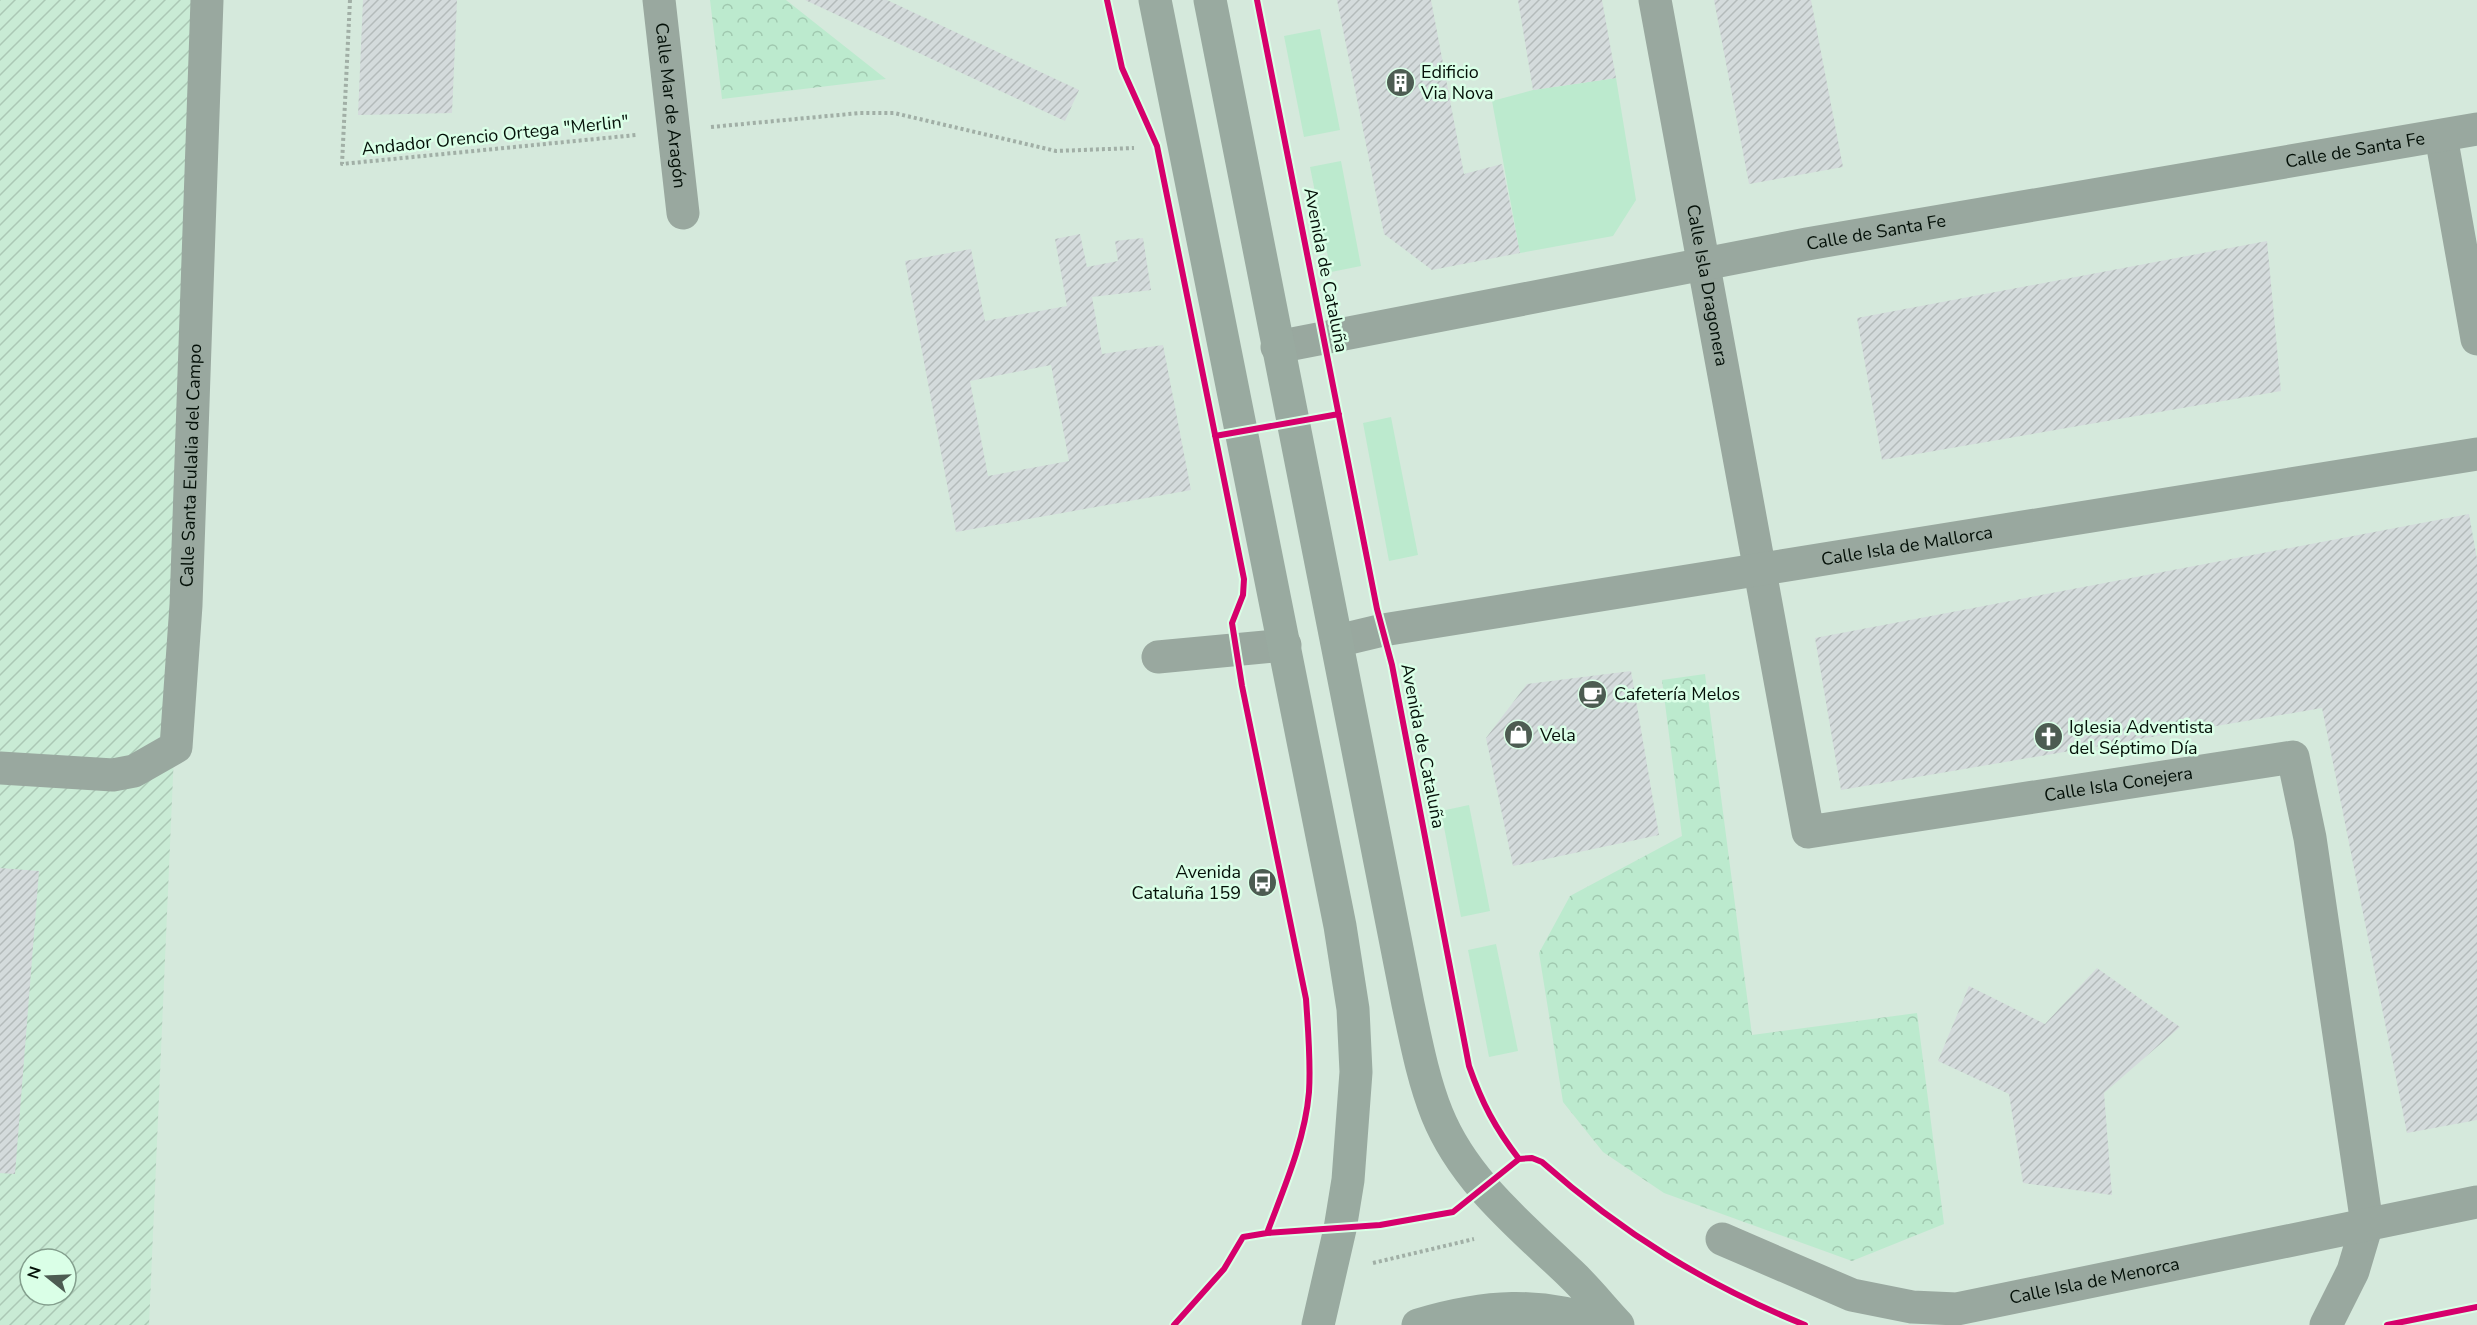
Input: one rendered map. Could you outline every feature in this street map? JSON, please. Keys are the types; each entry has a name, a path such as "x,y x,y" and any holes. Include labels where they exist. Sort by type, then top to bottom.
{"main road":[{"path":"1155,0 1285,645 1340,926 1353,1010 1356,1072 1348,1180 1340,1229 1318,1325"},
{"path":"1210,0 1277,347 1425,1080 1438,1116 1458,1154 1483,1189 1573,1276 1618,1325"},
{"path":"1418,1325 1458,1313 1499,1308 1542,1309 1583,1317 1606,1325"}],"street":[{"name":"Calle Santa Eulalia del Campo","path":"0,768 113,775 134,771 176,747 186,604 207,0"},
{"name":"Calle Mar de Aragón","path":"659,0 683,213"},
{"name":"Calle Isla Dragonera","path":"1655,0 1760,569"},
{"name":"Calle de Santa Fe","path":"1277,347 1831,240 2477,129"},
{"path":"2441,136 2477,339"},
{"name":"Calle Isla de Mallorca","path":"1336,641 1383,630 2477,454"},
{"name":"Calle Isla Conejera","path":"1760,569 1808,832 2294,757 2310,838 2367,1224 2353,1270 2326,1325"},
{"path":"1158,657 1285,645"},
{"name":"Calle Isla de Menorca","path":"1722,1239 1852,1295 1912,1307 1957,1309 2477,1202"}],"path":[{"path":"705,127 860,113 894,113 1056,151 1134,148"},
{"path":"1373,1263 1474,1239"}],"shaded area":[{"path":"0,0 207,0 149,1325 0,1325"}],"green space":[{"path":"710,0 786,0 886,79 722,99"},
{"path":"1320,29 1340,130 1304,137 1284,36"},
{"path":"1616,78 1636,200 1613,236 1520,253 1492,101 1533,90"},
{"path":"1341,161 1361,266 1331,272 1310,167"},
{"path":"1391,417 1418,555 1389,561 1363,423"},
{"path":"1705,674 1752,1035 1917,1013 1944,1224 1852,1261 1664,1193 1603,1152 1563,1102 1539,953 1570,896 1682,836 1662,680"},
{"path":"1469,805 1490,911 1461,917 1441,811"},
{"path":"1496,944 1518,1051 1489,1057 1468,950"}],"building":[{"path":"363,0 457,0 452,113 358,115"},
{"path":"805,0 887,0 1079,90 1065,121"},
{"name":"Edificio Via Nova","path":"1337,0 1431,0 1464,174 1502,164 1520,253 1432,270 1384,234"},
{"name":"Edificio Via Nova","path":"1518,0 1602,0 1616,78 1533,90"},
{"path":"1714,0 1811,0 1843,167 1749,184"},
{"path":"1080,234 1087,267 1118,261 1115,241 1143,238 1151,290 1092,297 1102,354 1163,345 1191,490 956,532 905,261 971,249 985,321 1067,306 1055,239","holes":["1051,365 1069,461 988,476 970,381"]},
{"path":"2267,241 2281,391 1882,460 1857,318"},
{"path":"2469,514 2477,559 2477,1120 2407,1133 2322,708 1841,790 1815,638"},
{"path":"1631,671 1659,835 1513,866 1486,738 1527,684"},
{"path":"0,868 39,871 15,1174 0,1173"},
{"path":"2097,968 2180,1027 2104,1093 2112,1195 2023,1183 2009,1094 1938,1061 1969,986 2045,1024"}],"cycle path":[{"path":"1107,0 1122,68 1157,146 1244,579 1243,595 1232,623 1242,686 1306,999 1310,1069 1307,1110 1293,1164 1267,1233"},
{"name":"Avenida de Cataluña","path":"1257,0 1377,609 1392,665 1469,1066 1490,1115 1519,1159"},
{"path":"1215,436 1339,414"},
{"path":"1174,1325 1224,1269 1243,1237 1267,1233 1380,1225 1453,1212 1519,1159 1532,1158 1542,1162 1603,1212 1666,1255 1733,1293 1805,1325"},
{"path":"2387,1325 2477,1307"}],"place":[{"name":"Edificio Via Nova","path":"1400,82"},
{"name":"Cafetería Melos","path":"1593,694"},
{"name":"Vela","path":"1519,735"},
{"name":"Iglesia Adventista del Séptimo Día","path":"2048,737"},
{"name":"Avenida Cataluña 159","path":"1262,882"}]}
